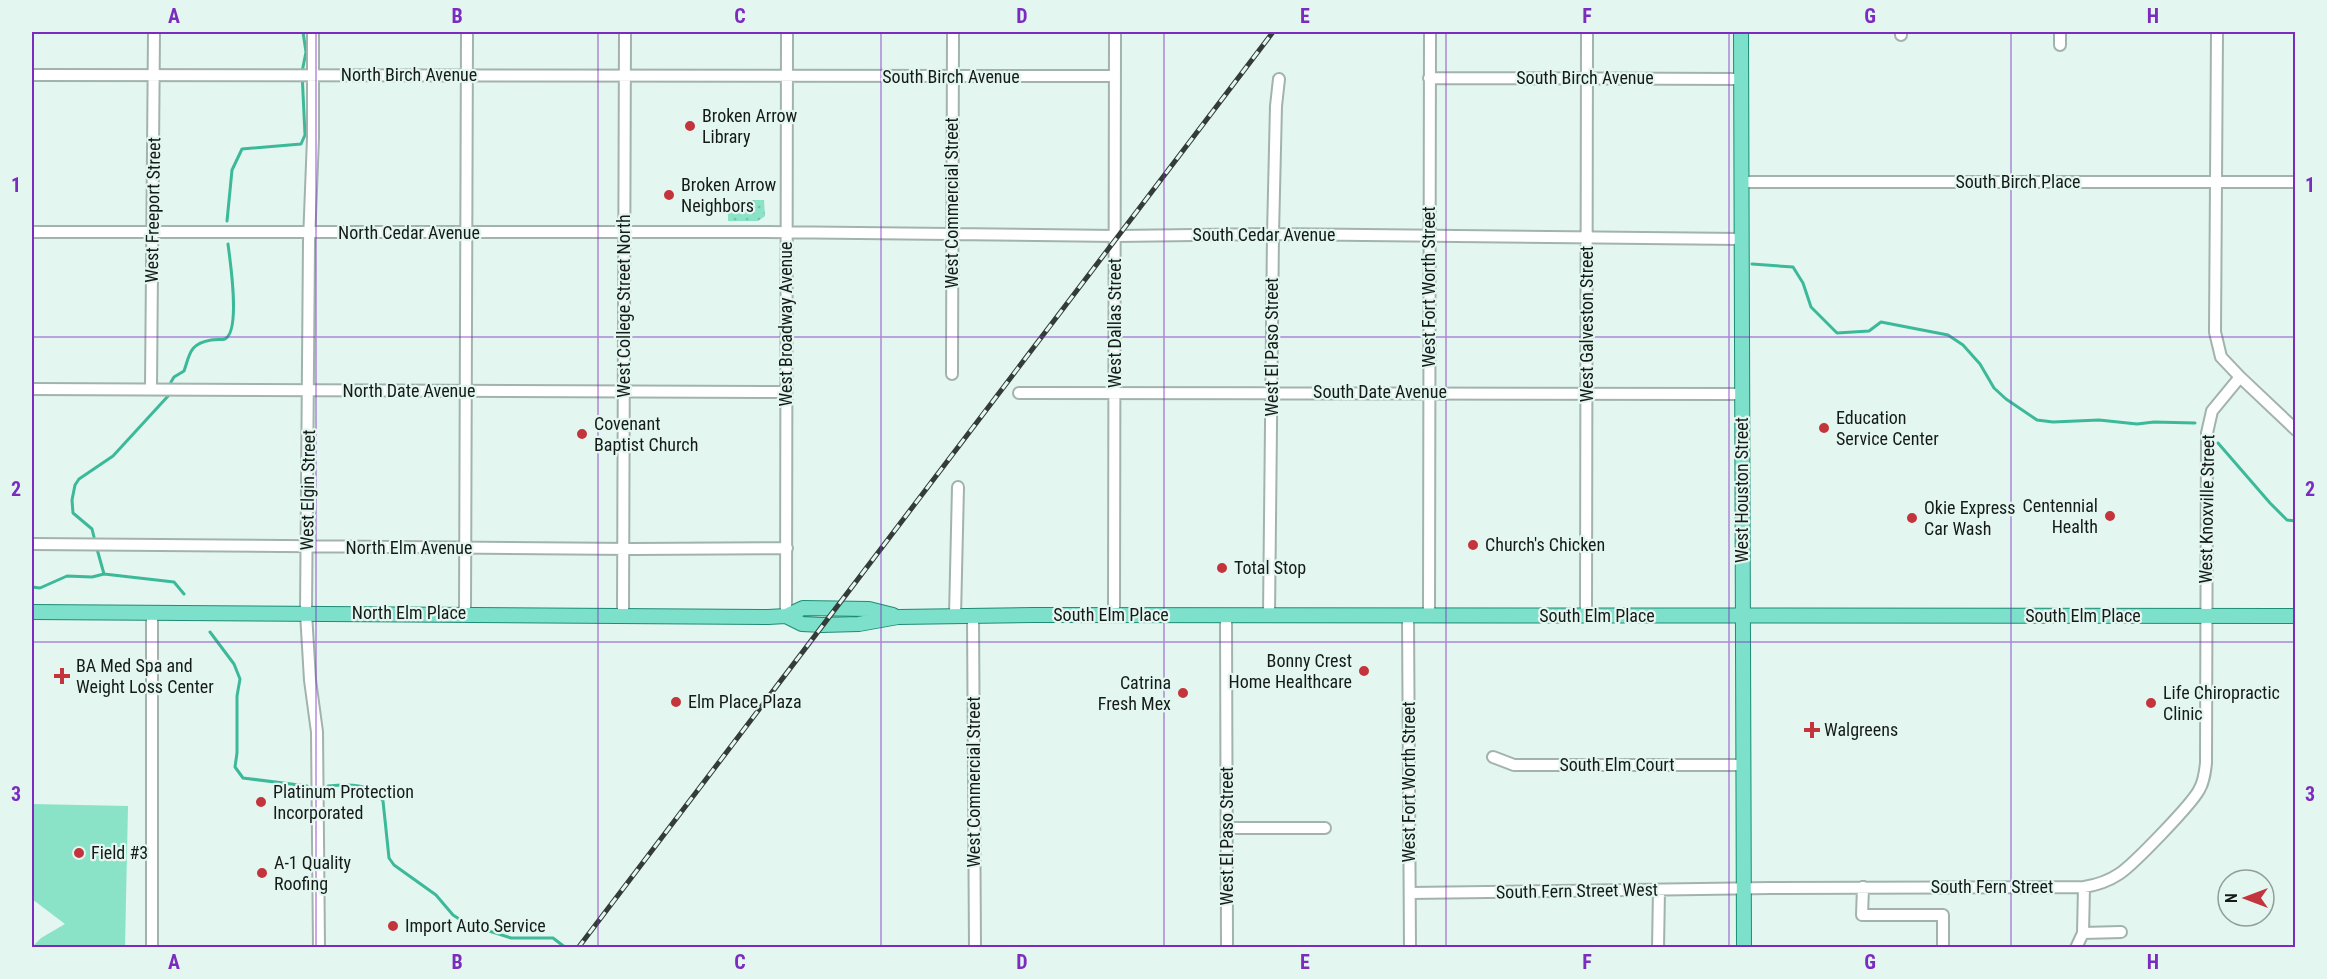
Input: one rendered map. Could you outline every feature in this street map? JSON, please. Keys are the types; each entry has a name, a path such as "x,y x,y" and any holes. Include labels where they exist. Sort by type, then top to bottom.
{"main road":[{"name":"West Houston Street","path":"1742,32 1744,948"},
{"name":"North Elm Place","path":"32,612 786,616"},
{"name":"South Elm Place","path":"786,616 802,624 822,625 859,624 898,617 1113,615 2295,616"}],"street":[{"name":"West Freeport Street","path":"151,388 154,32"},
{"name":"West Elgin Street","path":"313,32 305,76 309,232 306,613 310,680 317,732 319,948"},
{"path":"465,613 467,32"},
{"name":"West College Street North","path":"623,616 625,32"},
{"name":"West Broadway Avenue","path":"786,616 787,32"},
{"name":"West Commercial Street","path":"952,374 953,32"},
{"name":"West Dallas Street","path":"1113,615 1115,32"},
{"name":"West Fort Worth Street","path":"1429,615 1430,32"},
{"name":"West Galveston Street","path":"1586,616 1587,32"},
{"path":"2060,32 2060,45"},
{"path":"2217,32 2216,340 2226,363 2295,430"},
{"name":"North Birch Avenue","path":"32,75 787,76"},
{"name":"South Birch Avenue","path":"787,76 1115,76"},
{"name":"South Birch Avenue","path":"1429,78 1741,79"},
{"name":"West El Paso Street","path":"1269,615 1273,234 1276,106 1279,79"},
{"name":"South Birch Place","path":"1741,182 2295,182"},
{"name":"North Cedar Avenue","path":"32,232 786,232"},
{"name":"South Cedar Avenue","path":"786,232 1741,239"},
{"name":"West Knoxville Street","path":"2200,789 2206,763 2208,424 2212,411 2220,399 2240,377"},
{"name":"North Date Avenue","path":"32,388 786,392"},
{"name":"South Date Avenue","path":"1019,393 1742,394"},
{"path":"955,616 958,488"},
{"name":"North Elm Avenue","path":"32,544 787,548"},
{"path":"152,613 152,948"},
{"name":"West Commercial Street","path":"973,616 975,948"},
{"name":"West El Paso Street","path":"1226,616 1227,948"},
{"name":"West Fort Worth Street","path":"1408,616 1410,948"},
{"name":"South Elm Court","path":"1493,757 1514,765 1742,765"},
{"name":"South Fern Street","path":"1744,888 2084,887 2101,884 2121,873 2169,825 2200,789"},
{"path":"1227,828 1325,828"},
{"path":"1863,887 1862,915 1943,915 1942,948"},
{"path":"2076,948 2083,933 2084,887"},
{"name":"South Fern Street West","path":"1410,892 1744,888"},
{"path":"1658,948 1659,890"},
{"path":"2083,933 2121,932"}],"green space":[{"path":"735,200 764,200 765,216 758,221 728,221 728,208"},
{"name":"Field #3","path":"32,804 128,806 125,947 32,947 41,938 65,924 32,899"}],"waterway":[{"path":"227,221 232,170 242,149 301,144 305,135 302,72 306,52 303,32"},
{"path":"171,382 174,377 184,371 194,347 204,342 225,339 230,333 234,310 228,244"},
{"path":"1752,264 1793,267 1803,283 1811,307 1837,333 1869,331 1881,322 1948,335 1963,345 1980,364 1994,388 2037,420 2053,422 2099,420 2137,424 2195,423"},
{"path":"94,537 92,529 73,513 72,500 75,485 79,479 113,456 169,395"},
{"path":"2218,443 2270,503 2287,520 2296,521"},
{"path":"97,549 104,574"},
{"path":"32,587 40,588 67,576 92,577 104,574 174,582 184,594"},
{"path":"210,632 234,664 240,679 237,696 235,767 243,778 307,786"},
{"path":"328,786 359,786 378,795 383,801 389,858 394,865 436,895 453,915 467,924 511,938 553,938 566,948"}],"railway":[{"path":"578,948 1273,32"}],"place":[{"name":"Broken Arrow Library","path":"690,126"},
{"name":"Broken Arrow Neighbors","path":"669,195"},
{"name":"Education Service Center","path":"1824,428"},
{"name":"Covenant Baptist Church","path":"582,434"},
{"name":"Centennial Health","path":"2110,516"},
{"name":"Okie Express Car Wash","path":"1912,518"},
{"name":"Church's Chicken","path":"1473,545"},
{"name":"Total Stop","path":"1222,568"},
{"name":"Bonny Crest Home Healthcare","path":"1364,671"},
{"name":"BA Med Spa and Weight Loss Center","path":"62,676"},
{"name":"Catrina Fresh Mex","path":"1183,693"},
{"name":"Elm Place Plaza","path":"676,702"},
{"name":"Life Chiropractic Clinic","path":"2151,703"},
{"name":"Walgreens","path":"1812,730"},
{"name":"Platinum Protection Incorporated","path":"261,802"},
{"name":"Field #3","path":"79,853"},
{"name":"A-1 Quality Roofing","path":"262,873"},
{"name":"Import Auto Service","path":"393,926"}]}
